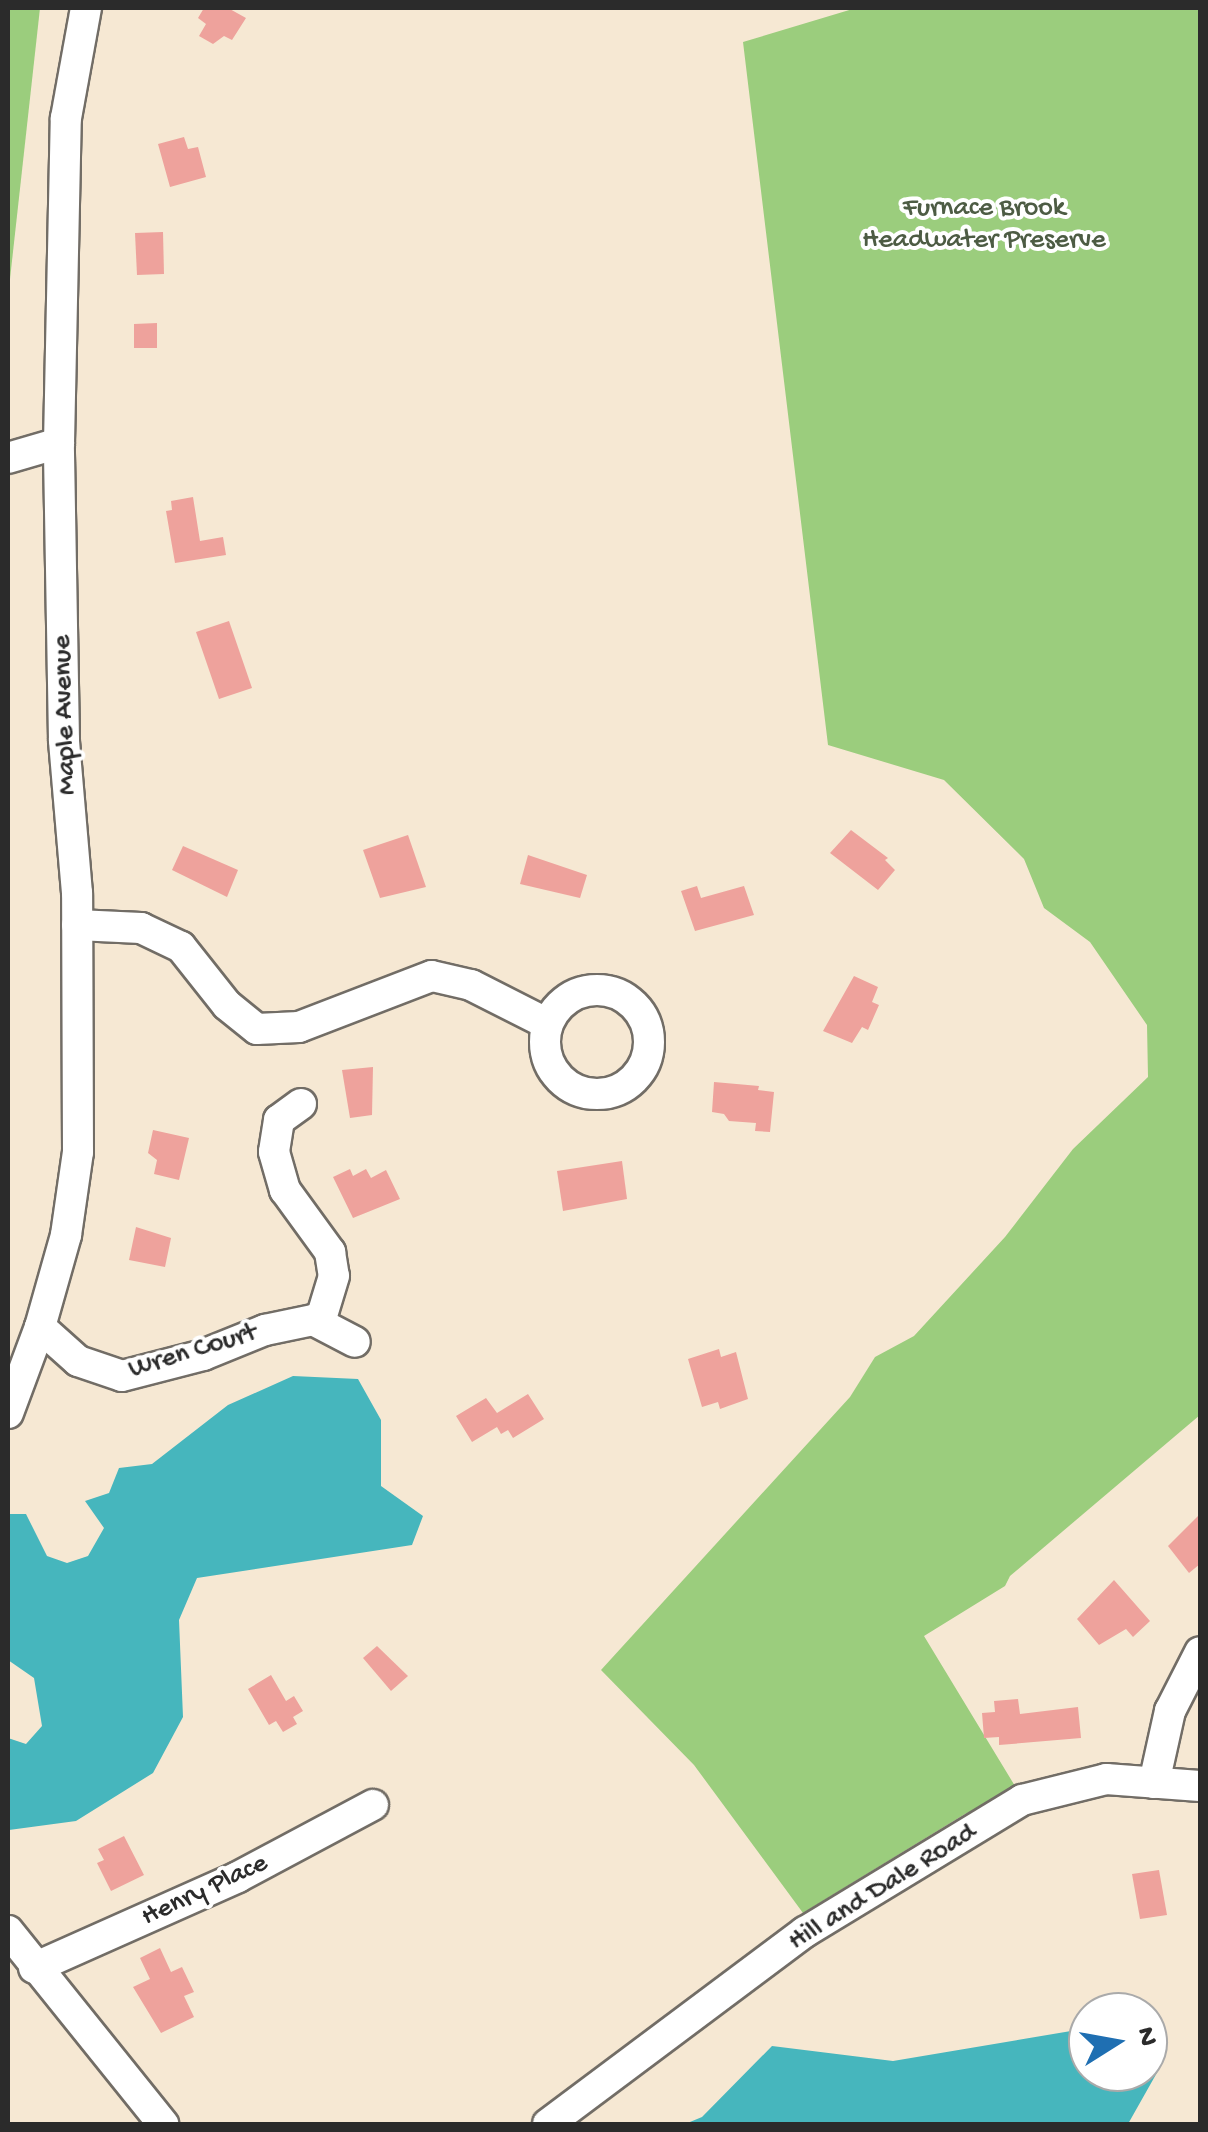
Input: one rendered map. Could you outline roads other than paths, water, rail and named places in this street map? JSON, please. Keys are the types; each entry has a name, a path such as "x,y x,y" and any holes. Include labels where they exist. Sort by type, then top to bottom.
{"street":[{"name":"Maple Avenue","path":"8,1413 40,1327 66,1235 78,1152 77,925 64,740 59,443 66,118 86,8"},
{"path":"8,458 59,443"},
{"path":"77,925 141,928 181,947 227,1005 258,1029 298,1027 432,976 471,985 548,1024"},
{"path":"301,1104 279,1120 274,1152 285,1190 330,1252 334,1276 320,1322 355,1342"},
{"name":"Wren Court","path":"40,1327 78,1361 122,1376 203,1354 266,1330 320,1322"},
{"path":"1149,1781 1170,1710 1200,1652"},
{"name":"Hill and Dale Road","path":"548,2124 805,1932 1022,1800 1106,1780 1200,1786"},
{"name":"Henry Place","path":"34,1968 238,1878 373,1806"},
{"path":"8,1931 163,2124"}],"water":[{"path":"293,1376 358,1379 381,1420 381,1486 423,1516 412,1545 197,1578 179,1620 183,1717 153,1773 76,1821 9,1830 8,1738 26,1744 42,1726 34,1678 8,1660 8,1514 26,1514 47,1556 67,1563 88,1556 104,1528 85,1501 109,1493 119,1468 152,1464 228,1405"},
{"path":"1068,2032 1068,2092 1146,2092 1128,2124 685,2124 702,2117 772,2046 893,2061"}],"park label":[{"name":"Furnace Brook Headwater Preserve","path":"984,225"}]}
